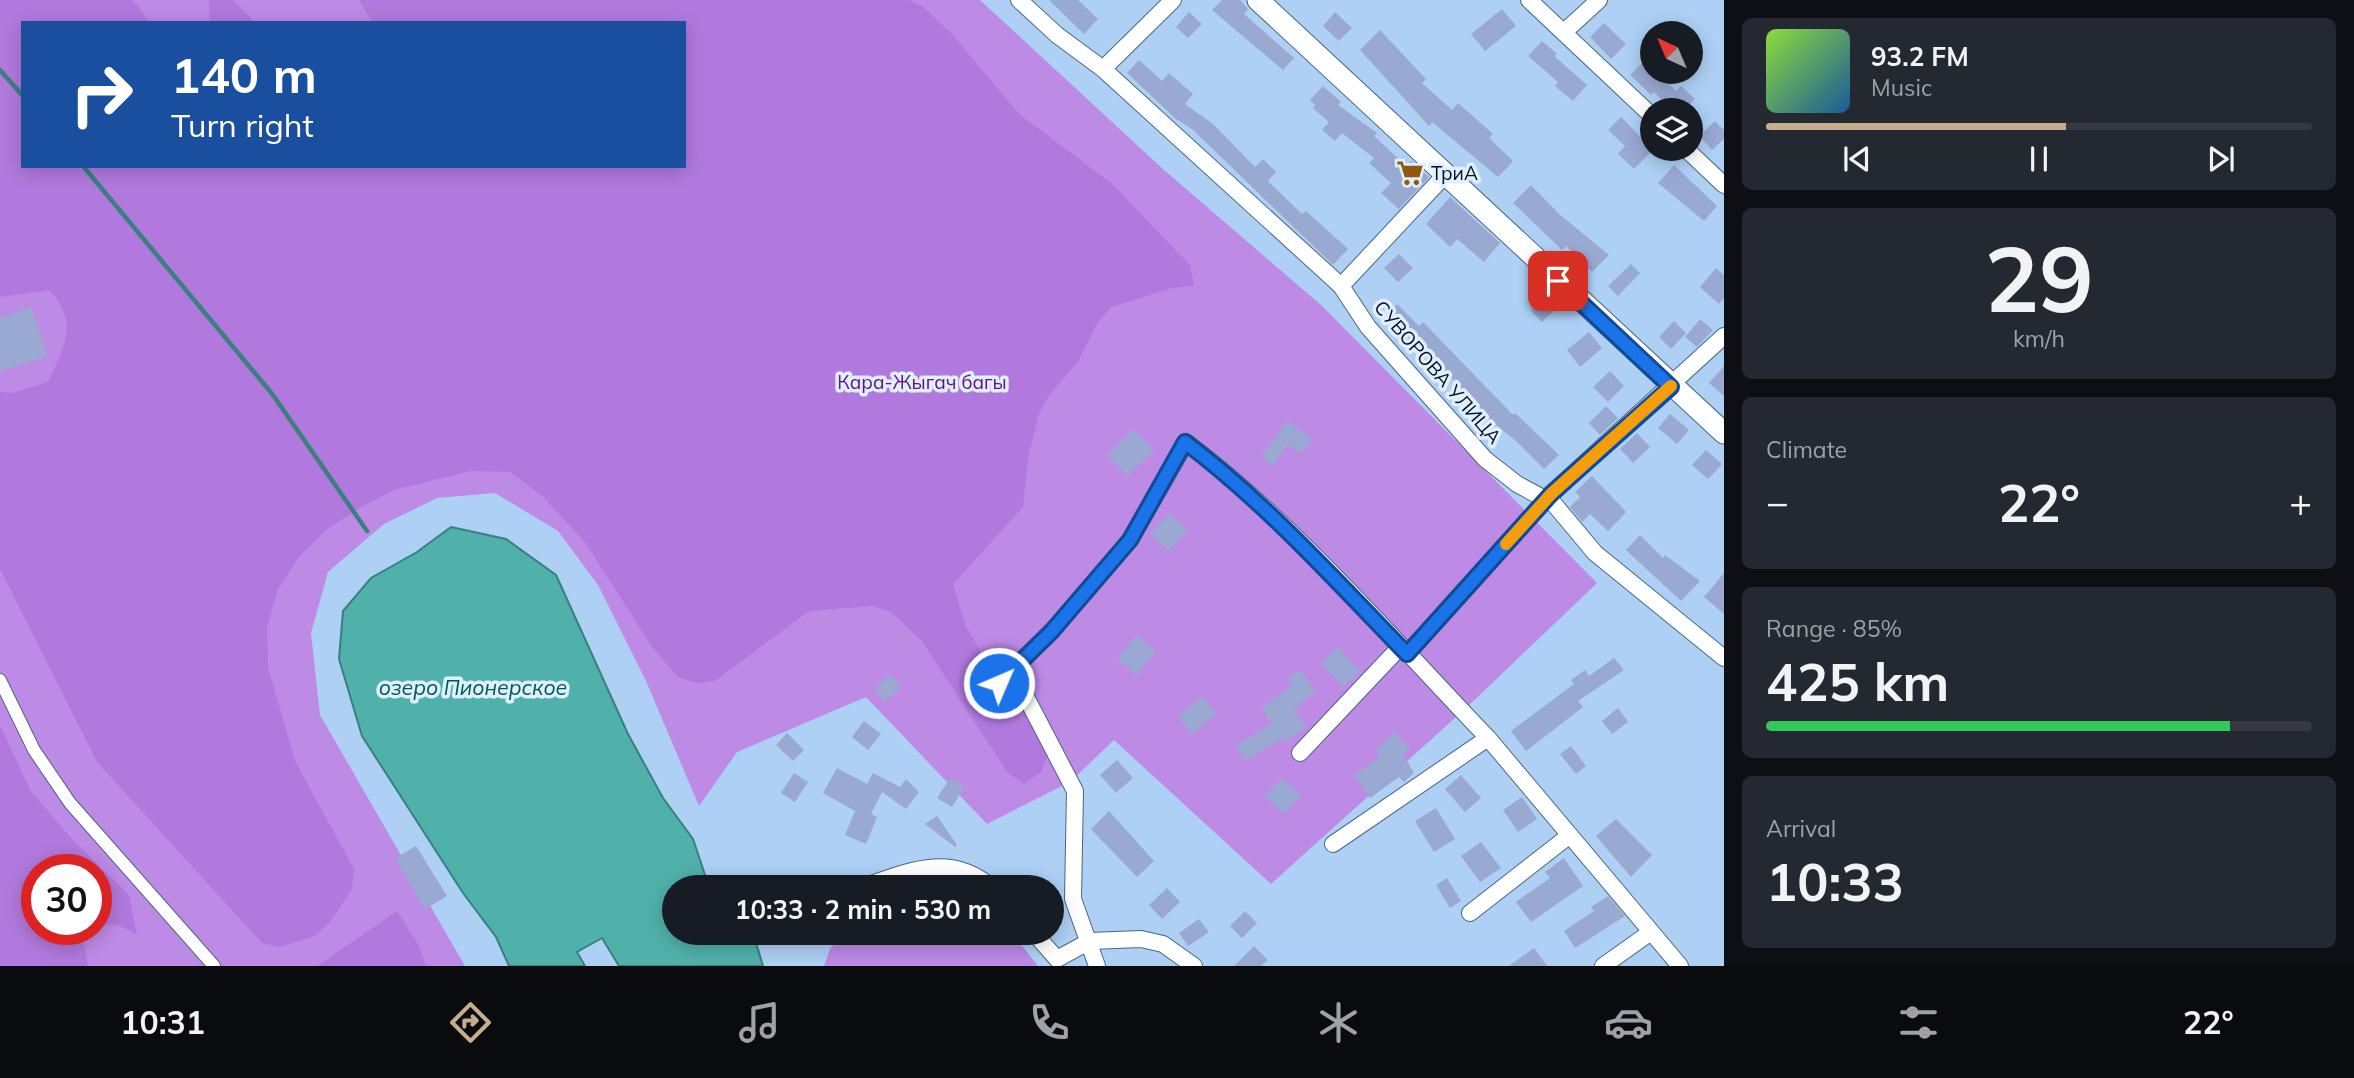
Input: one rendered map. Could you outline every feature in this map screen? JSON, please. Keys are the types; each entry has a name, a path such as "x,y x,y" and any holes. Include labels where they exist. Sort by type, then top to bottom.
{"street":[{"name":"СУВОРОВА УЛИЦА","path":"1018,0 1057,35 1103,69 1340,286 1368,327 1485,459 1517,484 1554,504 1595,554 1724,659"},
{"path":"1103,69 1173,0"},
{"path":"1258,0 1671,387 1724,433"},
{"path":"1529,0 1640,105"},
{"path":"1564,32 1599,0"},
{"path":"1699,161 1724,185"},
{"path":"1340,286 1445,175"},
{"path":"1300,753 1546,500 1724,336"},
{"path":"1097,966 1073,899 1075,791 1026,697 993,683 1052,631 1130,540 1185,442 1218,467 1310,552 1488,738 1680,966"},
{"path":"0,680 34,750 70,803 214,966"},
{"path":"1333,844 1488,738"},
{"path":"1470,913 1570,835"},
{"path":"897,875 954,866 976,875"},
{"path":"1604,966 1651,932"},
{"path":"1045,945 1057,959 1090,941 1141,939 1163,944 1194,966"}],"green space":[{"name":"Кара-Жыгач багы","path":"0,0 980,0 1164,170 1321,305 1597,583 1466,708 1271,884 1114,740 1070,782 987,824 866,697 737,752 699,806 646,681 598,585 558,531 495,493 437,498 384,524 328,572 311,633 320,715 465,966 0,966"},
{"name":"Кара-Жыгач багы","path":"0,0 133,0 149,21 21,21 21,168 686,168 686,21 372,21 359,0 909,0 922,6 952,34 1019,114 1111,183 1190,265 1194,286 1172,288 1112,307 1098,322 1078,361 1048,397 1039,414 1028,458 1023,507 953,584 965,625 999,683 1041,728 1048,755 1041,772 1024,784 1008,773 921,640 891,612 872,606 809,611 715,681 697,683 678,677 652,647 585,542 542,496 510,472 470,471 394,490 327,529 299,557 278,589 267,627 268,667 295,761 354,869 352,889 330,922 315,936 280,947 262,943 97,762 0,569 0,392 13,393 48,382 64,346 67,324 59,302 49,290 0,297"},
{"path":"209,0 233,0 254,21 210,21"},
{"path":"0,725 30,790 87,854 21,854 21,945 84,945 88,966 0,966"},
{"path":"112,878 129,895 137,935 120,926 112,925"},
{"path":"397,911 418,944 426,966 317,966"},
{"path":"833,945 1021,945 1038,966 824,966"}],"water":[{"name":"озеро Пионерское","path":"451,527 506,539 556,575 628,734 663,798 693,839 705,875 662,875 662,945 757,945 763,966 619,966 602,938 577,952 585,966 509,966 496,937 463,893 362,736 339,659 343,611 371,578 417,552"}],"building":[{"path":"1049,0 1078,0 1098,19 1084,34"},
{"path":"1222,0 1240,0 1248,9 1244,14 1294,58 1283,70 1212,10"},
{"path":"1502,9 1516,26 1485,51 1471,34"},
{"path":"1189,12 1202,24 1188,38 1176,27"},
{"path":"1335,12 1352,28 1339,41 1323,26"},
{"path":"1604,23 1626,44 1611,59 1590,37"},
{"path":"1380,30 1426,79 1422,83 1452,110 1458,103 1493,134 1489,138 1513,161 1498,177 1432,122 1429,126 1360,50"},
{"path":"1542,41 1557,54 1554,56 1587,85 1573,101 1555,86 1558,82 1528,56"},
{"path":"1139,60 1162,81 1169,73 1193,94 1185,104 1213,124 1255,167 1263,159 1276,172 1268,181 1302,214 1306,211 1348,249 1333,265 1192,129 1176,119 1127,73"},
{"path":"1640,65 1640,84 1669,84 1676,91 1681,86 1694,98 1660,98 1654,92 1651,95 1630,75"},
{"path":"1323,86 1341,102 1338,105 1377,133 1374,136 1406,166 1411,161 1429,177 1399,209 1381,193 1391,183 1369,163 1374,158 1342,133 1335,141 1322,130 1329,122 1313,108 1315,105 1310,100"},
{"path":"1621,117 1640,137 1642,161 1634,169 1618,154 1625,146 1608,130"},
{"path":"1715,121 1724,130 1724,139 1712,150 1703,140 1703,132"},
{"path":"1674,165 1717,206 1704,221 1658,183"},
{"path":"1531,185 1559,214 1609,255 1592,272 1566,246 1562,250 1513,203"},
{"path":"1450,197 1500,243 1484,262 1457,239 1450,247 1426,224"},
{"path":"1399,254 1413,268 1398,282 1384,268"},
{"path":"1631,264 1640,273 1618,296 1608,286"},
{"path":"1716,268 1724,275 1724,298 1719,304 1700,287"},
{"path":"1547,294 1559,306 1542,322 1531,310"},
{"path":"1397,304 1419,326 1423,322 1513,415 1515,413 1559,455 1544,469 1494,423 1445,371 1443,373 1386,316"},
{"path":"31,307 47,356 0,371 0,318"},
{"path":"1700,319 1713,330 1697,347 1685,337"},
{"path":"1674,321 1686,333 1671,349 1659,337"},
{"path":"1589,332 1602,348 1580,367 1567,350"},
{"path":"1724,366 1724,396 1709,383"},
{"path":"1610,371 1624,386 1608,402 1593,387"},
{"path":"1606,406 1618,418 1600,435 1589,423"},
{"path":"1670,414 1689,430 1677,444 1658,428"},
{"path":"1287,421 1312,439 1301,454 1288,444 1273,466 1261,457"},
{"path":"1133,429 1154,450 1127,476 1107,455"},
{"path":"1637,433 1650,447 1633,463 1620,449"},
{"path":"1706,450 1722,464 1708,479 1692,465"},
{"path":"1592,476 1626,512 1608,531 1590,514 1582,522 1570,507 1580,497 1575,492"},
{"path":"1169,513 1188,530 1168,551 1150,534"},
{"path":"1640,535 1663,558 1665,555 1700,581 1681,601 1626,550"},
{"path":"1724,573 1724,614 1704,597"},
{"path":"1137,635 1156,652 1136,675 1117,658"},
{"path":"1338,647 1360,671 1343,687 1321,663"},
{"path":"1614,658 1624,670 1578,701 1583,707 1526,751 1511,731 1574,684 1571,680 1585,670 1589,676"},
{"path":"1298,670 1316,690 1294,710 1306,727 1284,742 1282,739 1245,761 1236,745 1272,724 1261,708 1293,685 1288,679"},
{"path":"890,674 901,687 885,702 874,689"},
{"path":"1201,696 1216,713 1193,734 1178,717"},
{"path":"1618,708 1628,722 1612,734 1602,721"},
{"path":"864,721 881,734 868,750 852,737"},
{"path":"1394,732 1410,748 1403,754 1414,773 1404,782 1399,777 1370,798 1354,775 1380,757 1375,751"},
{"path":"787,733 804,750 793,761 776,745"},
{"path":"1571,746 1586,766 1576,774 1560,754"},
{"path":"1117,760 1133,778 1116,793 1100,775"},
{"path":"837,768 867,784 873,773 900,787 906,779 919,792 906,809 882,792 871,814 877,817 866,844 845,835 855,811 823,793"},
{"path":"794,773 808,782 795,802 781,793"},
{"path":"1461,775 1481,798 1465,812 1445,789"},
{"path":"950,778 965,786 952,807 937,798"},
{"path":"1282,778 1301,796 1284,814 1265,796"},
{"path":"1522,797 1537,819 1518,832 1503,810"},
{"path":"1436,808 1455,839 1434,852 1415,821"},
{"path":"1109,811 1154,861 1137,877 1091,829"},
{"path":"937,816 957,845 955,847 925,824"},
{"path":"1616,819 1652,855 1631,877 1596,836"},
{"path":"1481,842 1501,868 1480,882 1461,856"},
{"path":"416,846 447,896 425,909 395,858"},
{"path":"1564,858 1583,886 1531,922 1516,902 1550,878 1545,872"},
{"path":"1447,878 1461,901 1450,908 1436,885"},
{"path":"1167,888 1180,902 1162,919 1149,905"},
{"path":"1608,896 1625,916 1575,948 1564,931 1594,911 1591,907"},
{"path":"1245,911 1257,923 1242,938 1230,926"},
{"path":"1199,919 1209,932 1188,946 1179,933"},
{"path":"1254,946 1268,960 1261,966 1234,966"},
{"path":"1534,948 1547,966 1509,966"}],"waterway":[{"path":"0,70 21,94"},
{"path":"85,168 273,395 367,531"}],"slow traffic":[{"path":"1506,544 1551,494 1671,386"}],"place":[{"name":"ТриА","path":"1410,173"}],"route":[{"path":"999,683 1052,631 1130,540 1185,442 1218,467 1310,552 1407,654 1551,494 1671,387 1558,281"}]}
